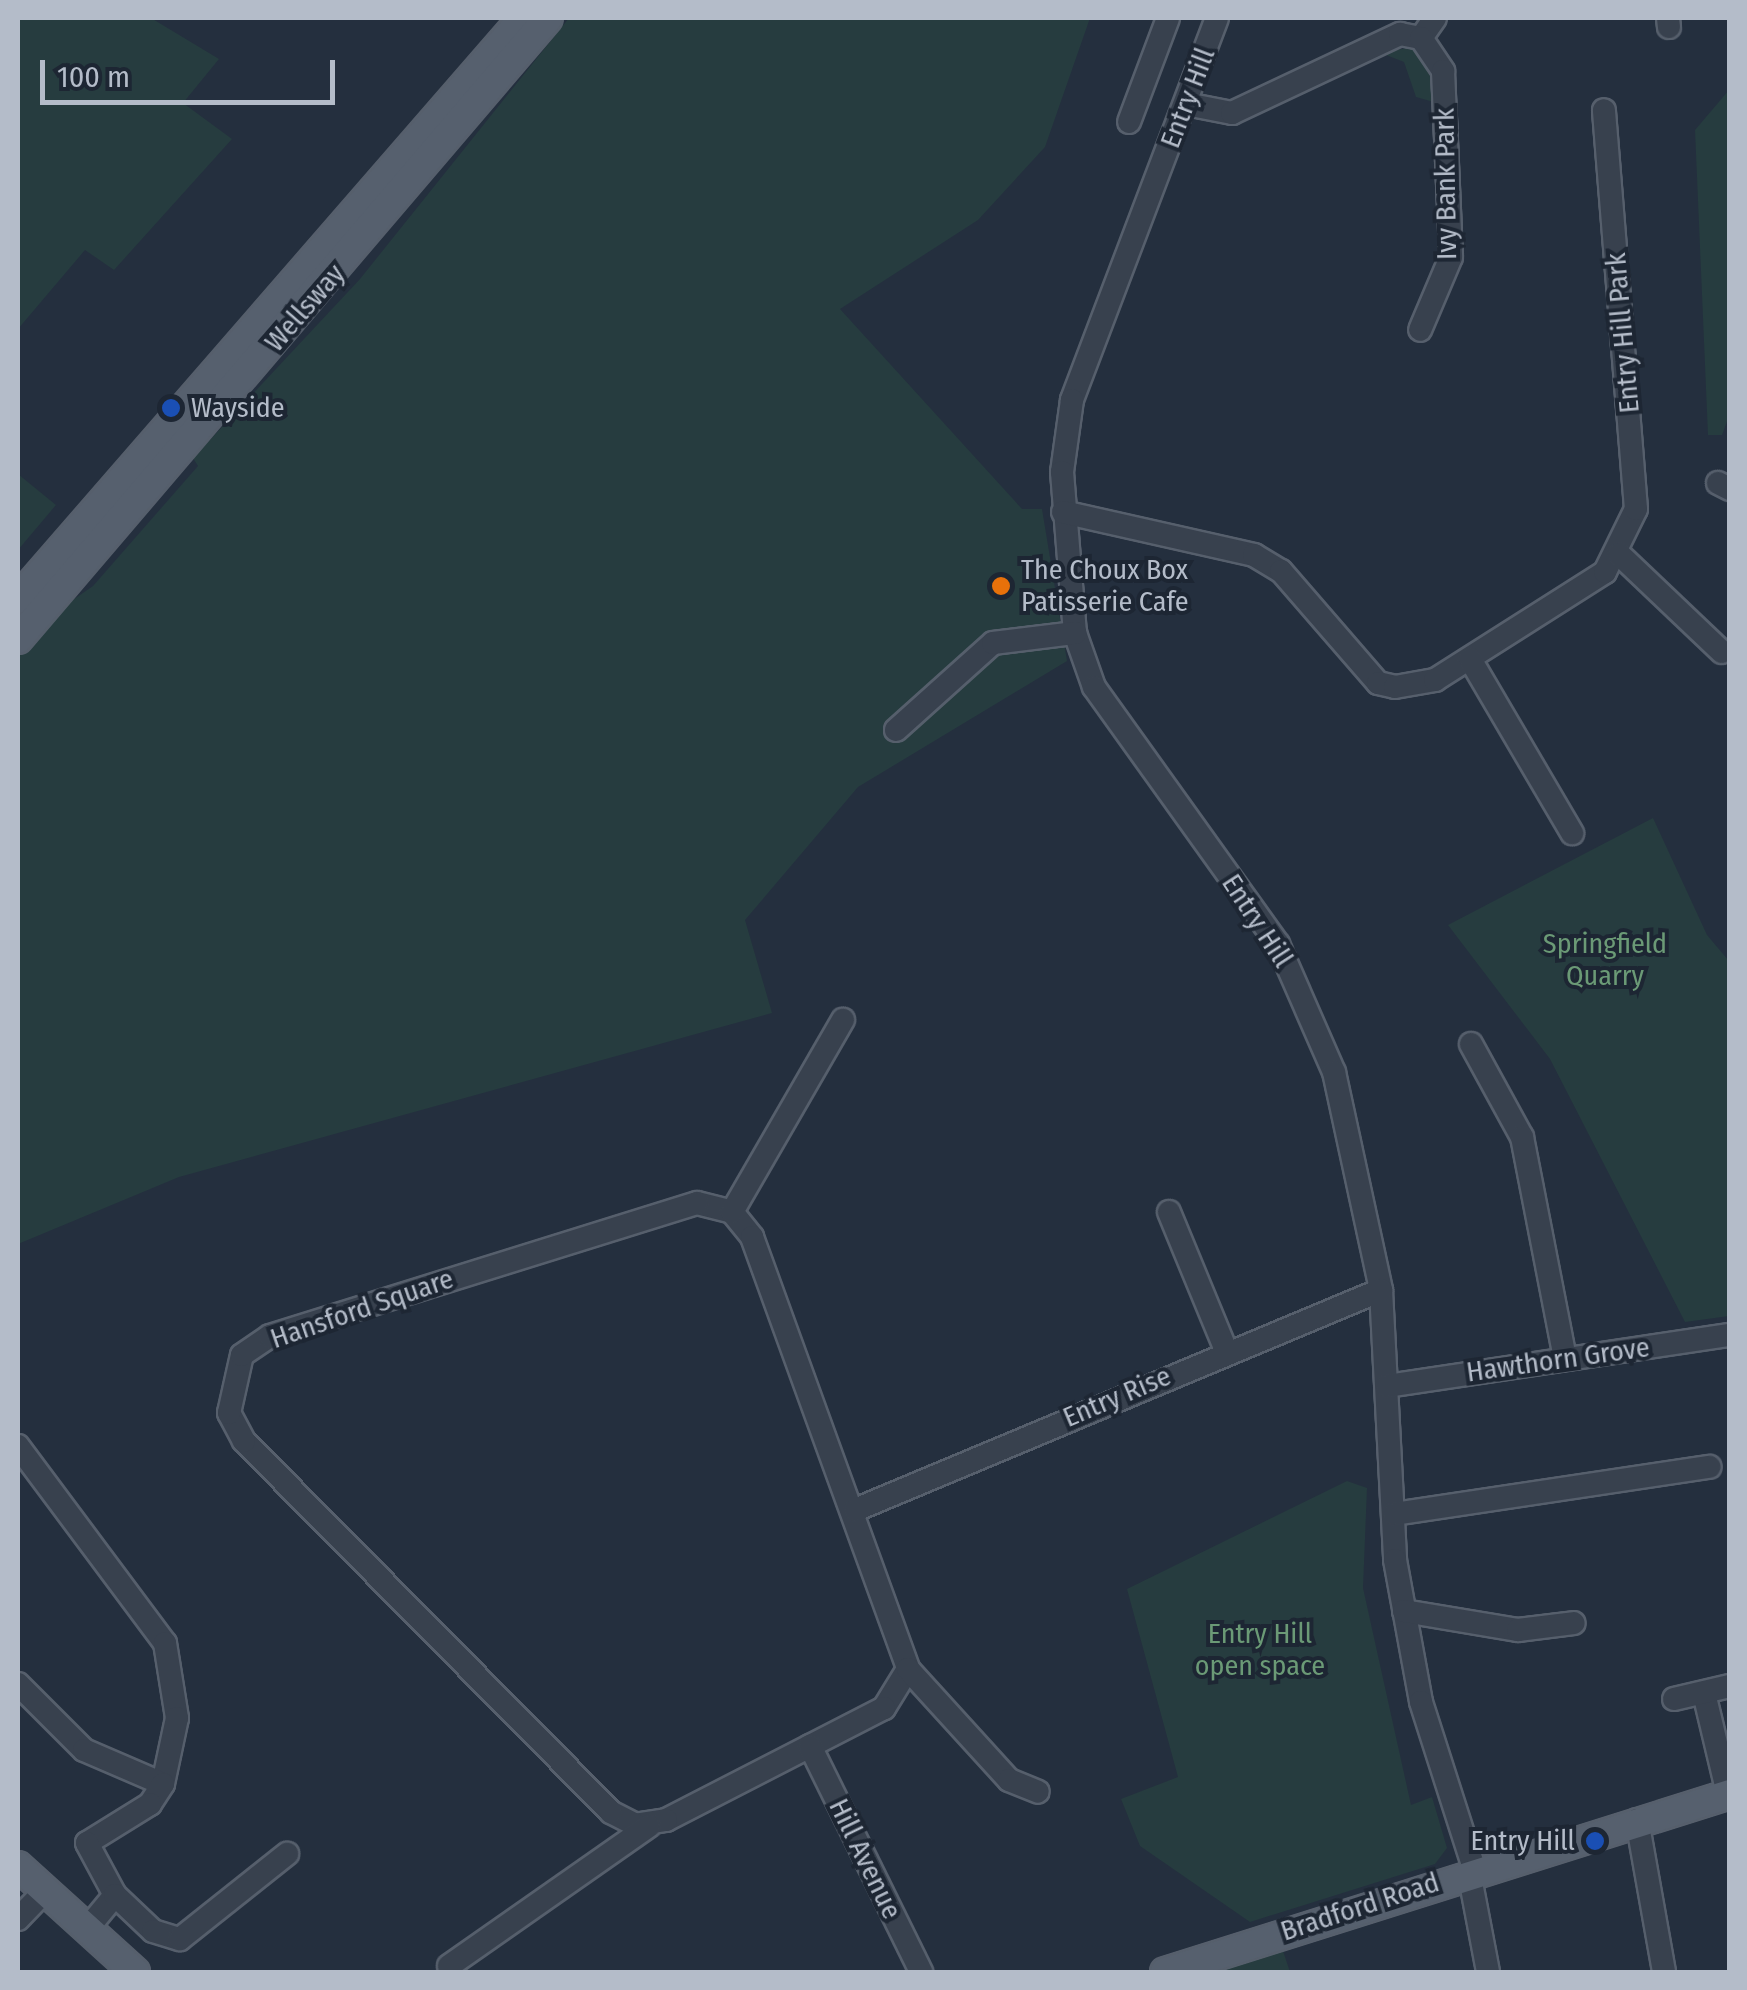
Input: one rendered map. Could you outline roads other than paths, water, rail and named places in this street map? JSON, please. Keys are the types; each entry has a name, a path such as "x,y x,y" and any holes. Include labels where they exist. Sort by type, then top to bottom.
{"main road":[{"name":"Wellsway","path":"18,598 523,18"},
{"name":"Wellsway","path":"18,639 548,18"},
{"name":"Bradford Road","path":"1165,1972 1210,1965 1472,1872 1729,1794"},
{"path":"18,1866 135,1972"}],"street":[{"path":"1129,122 1168,18"},
{"name":"Entry Hill","path":"1217,18 1072,400 1063,512 1075,634 1094,688 1278,944 1316,1022 1364,1188 1381,1290 1394,1514 1404,1611 1421,1702 1472,1872 1488,1972"},
{"path":"1186,104 1232,114 1400,34 1421,38 1436,18"},
{"name":"Ivy Bank Park","path":"1420,330 1452,257 1442,72 1421,38"},
{"name":"Entry Hill Park","path":"1604,110 1636,478 1636,509 1619,554"},
{"path":"1063,512 1254,555 1281,571 1378,684 1412,687 1470,659 1540,620 1619,554 1722,652"},
{"path":"896,730 994,643 1075,634"},
{"path":"1470,659 1572,834"},
{"path":"843,1020 732,1212 752,1237 856,1510 908,1669 1009,1780 1038,1792"},
{"path":"1471,1044 1522,1137 1566,1359"},
{"name":"Hansford Square","path":"648,1826 611,1812 244,1440 229,1413 242,1355 270,1336 675,1207 732,1212"},
{"path":"1169,1212 1226,1350"},
{"name":"Entry Rise","path":"856,1510 1226,1350 1381,1290"},
{"name":"Hawthorn Grove","path":"1387,1386 1730,1335"},
{"path":"18,1446 165,1643 177,1718 164,1784 150,1804 87,1843 114,1895 152,1931 180,1939 287,1854"},
{"path":"1394,1514 1710,1467"},
{"path":"1404,1611 1498,1628 1574,1622"},
{"path":"448,1966 648,1826 884,1708 908,1669"},
{"path":"18,1684 84,1750 164,1784"},
{"path":"1674,1700 1730,1686"},
{"path":"1704,1692 1729,1794"},
{"name":"Hill Avenue","path":"810,1746 921,1972"},
{"path":"1637,1820 1664,1972"},
{"path":"18,1920 45,1891"},
{"path":"86,1929 114,1895"}],"place":[{"name":"Wayside","path":"171,408"},
{"name":"The Choux Box Patisserie Cafe","path":"1001,586"},
{"name":"Entry Hill","path":"1595,1841"}],"park label":[{"name":"Springfield Quarry","path":"1605,960"},
{"name":"Entry Hill open space","path":"1260,1650"}]}
